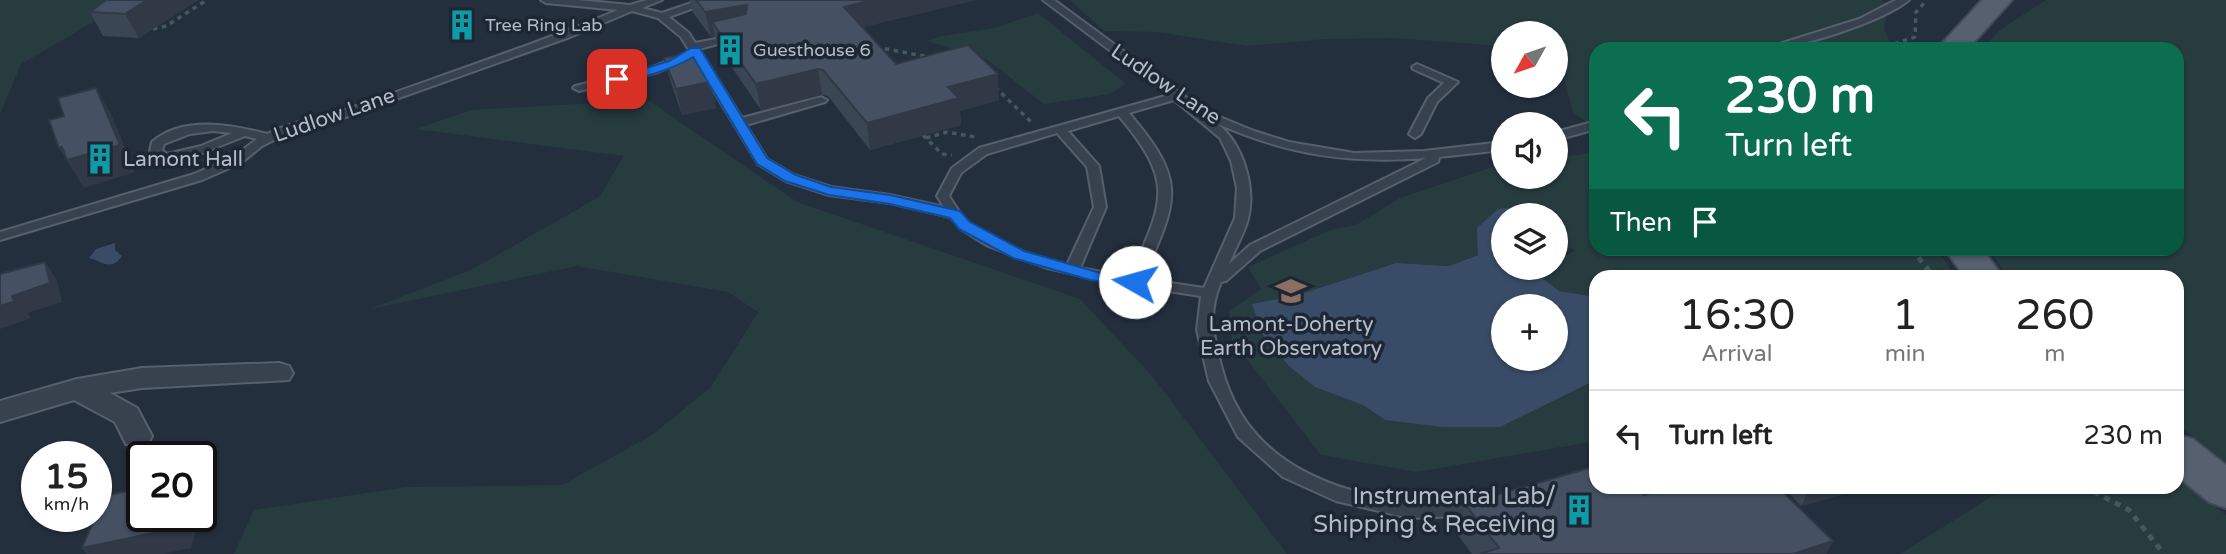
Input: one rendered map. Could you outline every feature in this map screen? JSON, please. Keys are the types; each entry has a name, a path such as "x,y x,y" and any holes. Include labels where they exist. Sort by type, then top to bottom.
{"main road":[{"path":"1957,42 1971,24 1998,0"},
{"path":"2184,457 2226,490"}],"street":[{"path":"0,412 77,389 142,378 279,373"},
{"path":"77,389 126,415 137,436"}],"lane":[{"name":"Ludlow Lane","path":"546,0 631,8"},
{"name":"Ludlow Lane","path":"0,236 198,177 237,160 269,138 566,35 657,0"},
{"path":"662,16 710,0"},
{"name":"Ludlow Lane","path":"1048,0 1176,96 1245,134 1282,146 1332,157 1404,157 1491,147"},
{"path":"1792,42 1863,21 1897,1"},
{"path":"631,8 662,16 685,35 762,161 790,178 829,191 890,199 955,214"},
{"path":"579,88 654,70 695,49 746,34"},
{"path":"1415,134 1428,108 1452,82 1417,67"},
{"path":"1209,293 1072,270 1018,254 965,225 943,197 956,171 983,151 1176,96 1226,136 1237,161 1243,188 1242,218 1209,293 1204,330 1217,381 1244,433 1289,474 1342,496 1409,510 1489,508 1502,504"},
{"path":"738,123 821,100"},
{"path":"1121,111 1145,138 1166,174 1166,209 1135,282"},
{"path":"244,131 221,144 187,155 164,158 156,151 158,142 180,131 203,126 244,131 269,138"},
{"path":"1568,133 1589,127"},
{"path":"1059,128 1093,166 1100,207 1072,270"},
{"path":"1209,293 1229,269 1255,248 1424,162 1462,151"}],"path":[{"path":"153,29 166,26 207,0"},
{"path":"1899,42 1915,37 1913,16 1917,8 1927,0"},
{"path":"868,45 934,58"},
{"path":"993,84 1042,133"},
{"path":"926,138 947,132 981,137"},
{"path":"1917,256 1928,270"},
{"path":"2098,494 2129,510 2164,554"}],"green space":[{"path":"0,0 138,0 112,11 21,64 0,114"},
{"path":"1070,0 1881,0 1888,4 1884,29 1890,42 1589,42 1589,123 1573,112 1568,93 1568,21 1491,21 1491,45 1393,38 1325,39 1247,46 1157,32 1104,31"},
{"path":"2046,0 2226,0 2226,462 2184,429 2184,270 2004,270 1993,256 2184,256 2184,42 1989,42 2000,30"},
{"path":"1038,13 1126,84 1110,94 1044,104 985,58 927,41 941,36 995,28"},
{"path":"648,100 797,202 1080,299 1153,377 1287,554 234,554 254,510 407,487 562,485 652,435 711,387 758,312 728,292 577,266 370,309 473,269 599,197 624,156 416,129 471,110"},
{"path":"1589,153 1589,256 1942,256 1951,270 1589,270 1589,296 1559,291 1544,280 1568,280 1568,255 1576,250 1568,247 1568,203 1491,203 1491,225 1478,255 1449,266 1396,263 1298,295 1252,304 1315,387 1363,405 1385,420 1500,427 1589,383 1589,442 1417,472 1321,455 1232,340 1229,311 1261,289 1248,267 1330,230 1356,225 1400,198 1491,167 1491,189 1568,189 1568,156"},
{"path":"2184,481 2226,515 2226,554 1900,554 1996,494 2184,494"}],"water":[{"path":"1491,215 1491,280 1545,280 1559,291 1589,296 1589,383 1500,427 1443,427 1385,420 1363,405 1315,387 1289,366 1263,335 1252,304 1298,295 1396,263 1449,266 1478,255 1477,228"},
{"path":"115,243 115,250 122,256 118,261 106,264 89,258 96,249"}],"building":[{"path":"106,0 147,0 125,14 90,12"},
{"path":"696,0 872,0 844,7 896,64 968,45 998,74 948,87 959,98 867,123 823,70 756,84 712,22 746,14 747,5 705,12"},
{"path":"697,51 710,82 676,89 664,58"},
{"path":"96,88 120,145 67,160 62,147 59,148 49,120 64,116 58,98"},
{"path":"45,262 50,283 12,296 18,300 0,306 0,274"},
{"name":"Instrumental Lab/ Shipping & Receiving","path":"1589,468 1589,494 1785,494 1833,541 1793,554 1480,554 1499,548 1465,504"},
{"path":"126,491 126,532 158,532 82,548 89,532 112,532 112,494"}],"place":[{"name":"Tree Ring Lab","path":"462,25"},
{"name":"Guesthouse 6","path":"730,50"},
{"name":"Lamont Hall","path":"100,159"},
{"name":"Lamont-Doherty Earth Observatory","path":"1291,291"},
{"name":"Instrumental Lab/ Shipping & Receiving","path":"1579,510"}],"route":[{"path":"617,79 673,64 696,51 762,161 790,178 829,191 890,199 955,214 965,225 1018,254 1096,277 1135,282"}]}
